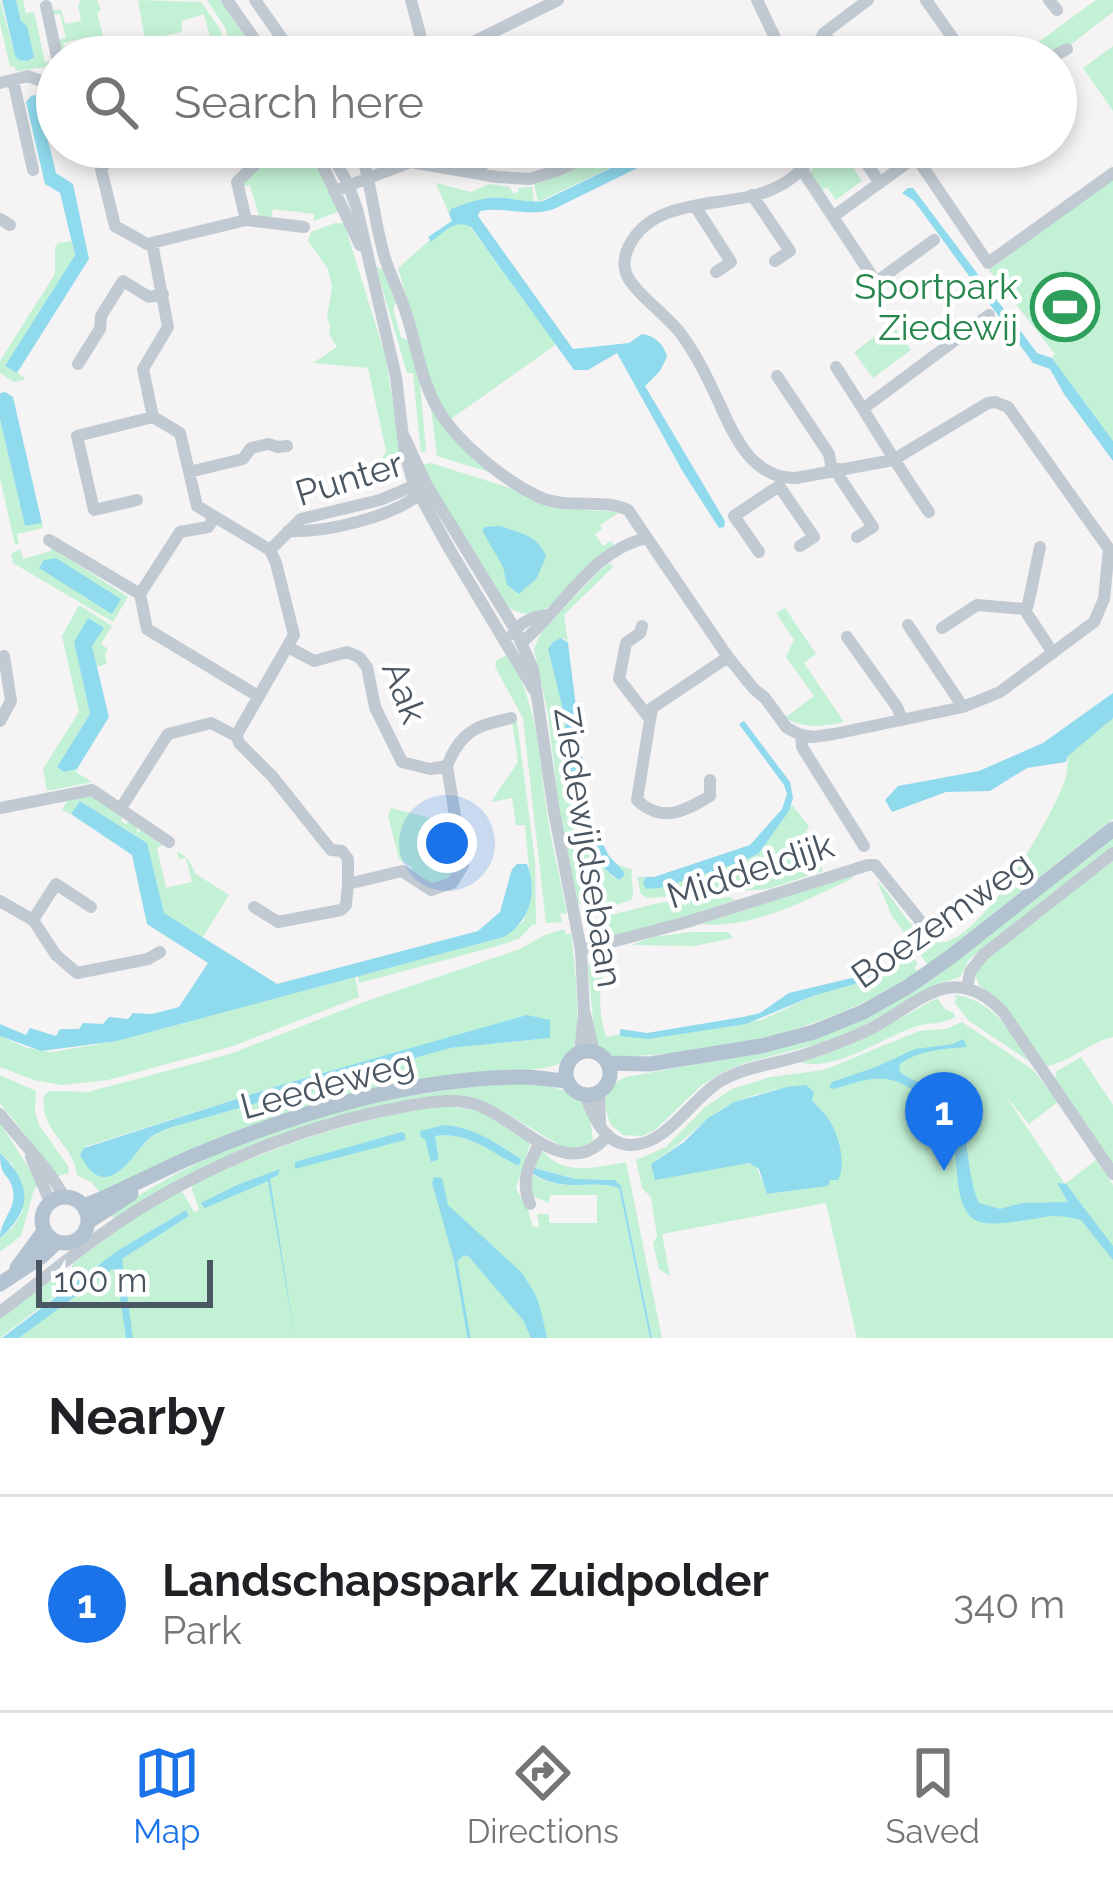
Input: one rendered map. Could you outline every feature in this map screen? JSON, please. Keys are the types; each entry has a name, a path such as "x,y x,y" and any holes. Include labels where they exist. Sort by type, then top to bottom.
{"main road":[{"name":"Boezemweg","path":"609,1070 760,1046 814,1032 863,1012 949,958 1113,829"},
{"path":"587,1052 609,1070 592,1094 572,1088 567,1074 569,1061 587,1052"},
{"name":"Leedeweg","path":"86,1214 129,1196 150,1178 195,1155 338,1105 419,1087 567,1074"},
{"path":"73,1198 86,1214 85,1232 68,1243 51,1236 42,1215 57,1199 73,1198"},
{"path":"6,1280 41,1257 51,1236"}],"street":[{"path":"227,0 252,36"},
{"path":"255,0 280,36"},
{"path":"411,0 419,36"},
{"path":"486,36 559,0"},
{"path":"757,0 774,36"},
{"path":"822,36 868,0"},
{"path":"926,0 952,36"},
{"path":"46,6 52,36"},
{"path":"33,170 6,81 36,79"},
{"path":"102,168 115,226 147,244 245,220 304,227"},
{"path":"245,220 237,182 251,168"},
{"name":"Ziedewijdsebaan","path":"324,168 368,262"},
{"name":"Ziedewijdsebaan","path":"339,168 357,209 396,377 404,436 420,488 450,550 533,669 581,950 587,1052"},
{"path":"366,168 385,257 435,404 467,443 511,481 542,499 628,510 728,657 787,728 801,735 834,734 963,707 1000,692 1086,630 1100,610 1109,549 1008,407 988,403 893,460 780,482 734,516 759,552"},
{"path":"334,191 394,168"},
{"path":"446,168 530,179 564,168"},
{"path":"481,168 481,174"},
{"path":"871,168 880,183"},
{"path":"834,216 901,168"},
{"path":"923,168 988,263 1113,173"},
{"path":"800,546 814,537 780,482 750,458 681,333 634,288 624,258 632,240 665,214 776,188 802,170 876,282 934,240"},
{"path":"752,195 790,250 775,261"},
{"path":"695,206 731,262 716,272"},
{"path":"152,243 168,327 143,369 153,417"},
{"path":"368,262 385,257"},
{"path":"79,364 100,329 100,316 123,281 149,297 163,294"},
{"path":"864,408 988,315"},
{"path":"836,367 929,512"},
{"path":"777,376 873,527 857,537"},
{"path":"137,500 94,510 77,436 153,417 180,433 197,506 214,517 208,527 180,532 140,594 147,629 258,696"},
{"path":"189,472 243,459 251,448 287,446"},
{"name":"Ziedewijdsebaan","path":"420,488 515,628 515,643"},
{"name":"Punter","path":"270,550 286,531 308,532 392,512 420,488"},
{"name":"Punter","path":"214,517 270,550 277,562 294,635 288,646"},
{"path":"515,643 542,626 595,566 631,542 647,538"},
{"path":"49,540 140,594"},
{"path":"1024,609 1040,547"},
{"path":"942,628 977,604 1024,609"},
{"path":"1024,609 1053,653"},
{"path":"515,628 548,615"},
{"path":"642,626 626,643 619,679 650,719"},
{"path":"908,626 963,707"},
{"path":"848,637 902,720"},
{"path":"236,736 288,646"},
{"name":"Aak","path":"288,646 314,661 347,652 359,657 367,667 375,706 402,762 430,769 447,766 472,727 511,718"},
{"path":"1,718 11,701 4,656"},
{"path":"710,780 710,796 678,815 647,810 637,800 652,708 728,657"},
{"path":"122,808 168,734 212,723 236,736 331,850 342,850 348,859 346,905 341,910 278,922 254,908"},
{"path":"801,735 802,747 864,846"},
{"path":"348,884 402,871 431,890 452,883 463,865 447,766"},
{"path":"0,808 92,790 169,842"},
{"path":"967,988 970,972 983,955 1113,853"},
{"name":"Middeldijk","path":"581,950 868,865 875,865 930,933"},
{"path":"33,920 56,884 92,907"},
{"path":"0,902 33,920 56,956 77,973 148,959 160,952"},
{"path":"592,1094 604,1131 628,1146 648,1142 672,1127 697,1097 734,1073 850,1038 945,988 967,988 1003,1012 1113,1174"},
{"path":"0,1312 184,1182 310,1130 408,1106 461,1101 494,1113 548,1147 579,1155 590,1152 604,1131"},
{"path":"0,1114 53,1177 57,1199"},
{"path":"530,1204 525,1176 540,1142"}],"green space":[{"path":"0,0 15,56 21,22 16,0 23,0 26,13 34,12 39,36 36,68 16,71 10,67"},
{"path":"81,0 97,0 103,36 66,36 60,14 52,15 52,10 61,10 65,24 81,21"},
{"path":"138,0 201,2 222,36 210,36 204,14 182,21 182,32 144,36"},
{"path":"207,0 220,0 245,36 228,36"},
{"path":"1096,0 1113,0 1113,12 1077,40 1077,36 1047,36"},
{"path":"1113,46 1113,111 1083,68"},
{"path":"258,168 320,168 340,211 314,221 314,214 273,209 271,218 260,219 250,185 242,186"},
{"path":"577,168 610,168 538,202 534,184"},
{"path":"813,168 853,168 862,181 836,200 827,187 821,191 810,173"},
{"name":"Sportpark Ziedewij","path":"1113,178 1113,441 1052,358 1055,354 989,270"},
{"path":"436,183 471,192 489,184 509,187 514,194 518,188 532,187 534,202 451,209 449,214"},
{"path":"453,220 466,222 558,343 451,419 435,397 398,268"},
{"path":"344,223 385,355 402,458 390,463 379,484 367,486 386,451 368,368 313,363 337,347 327,318 332,287 328,269 308,241 311,232"},
{"path":"71,241 75,255 6,365 26,379 14,382 0,373 0,361 55,274 55,247"},
{"path":"376,267 384,270 401,337 408,341 420,382 426,451 421,453 413,373 407,373"},
{"path":"892,324 911,350 873,378 854,352"},
{"path":"431,408 492,473 437,456"},
{"path":"0,419 25,526 42,523 43,528 17,534 19,544 15,545 0,478"},
{"path":"431,463 513,489 551,508 620,512 595,534 603,546 611,541 614,545 586,566 548,607 528,614 516,611 503,604 432,486 423,465"},
{"path":"51,547 128,597 113,622 13,563 11,554 20,549 23,559 51,551"},
{"path":"610,563 613,567 564,615 568,643 564,638 548,649 563,707 581,823 614,878 624,872 614,863 632,870 631,900 598,911 578,903 534,649 541,633"},
{"path":"79,605 112,626 101,644 108,649 107,664 97,667 92,645 74,642 90,714 57,767 64,772 77,769 92,782 47,791 43,769 79,712 62,636"},
{"path":"785,608 816,654 804,663 844,722 814,726 785,718 814,696 786,657 794,640 776,613"},
{"path":"509,654 527,696 536,735 567,913 560,914 562,922 546,923 523,718 495,667 497,660"},
{"path":"1113,718 1113,819 928,965 892,916 877,881 917,930 933,941 950,940 969,928 1009,880 1044,824 1064,783 1068,756"},
{"path":"517,721 535,861 536,925 501,945 359,983 358,976 504,937 524,921 531,892 525,825 516,825 512,798 491,802 518,762 512,722"},
{"path":"86,797 123,816 121,821 126,824 129,820 139,826 136,831 142,828 161,840 157,848 166,888 192,882 186,858 179,859 177,851 188,859 196,874 229,895 203,937 163,913 147,843 80,801 71,814 62,810 67,801"},
{"path":"792,805 809,826 806,832 823,871 768,889 647,898 641,894 637,877 646,877 643,883 759,853"},
{"path":"391,808 442,821 448,865 457,865 449,880 430,884 399,859 388,816"},
{"path":"1113,837 1113,847 979,951 960,977 935,985 829,1041 721,1073 642,1136 623,1135 610,1124 604,1101 616,1082 753,1054 926,982"},
{"path":"1113,858 1113,1037 1047,1066 980,986 977,965"},
{"path":"852,876 760,918 701,924"},
{"path":"735,900 637,932 587,934 588,928 601,925 599,918 663,902"},
{"path":"564,929 571,934 576,979 573,1050 556,1065 357,1096 102,1195 77,1175 70,1154 47,1120 44,1096 49,1091 88,1092 230,1054 520,949","holes":["550,1038 450,1048 169,1128 150,1138 124,1166 84,1147 443,1040"]},
{"path":"728,932 733,938 694,946 632,945 653,937"},
{"path":"609,949 612,953 600,994 606,1037 620,1034 648,1039 762,1020 813,996 862,982 910,953 918,972 843,1012 794,1029 711,1048 609,1056 595,1040 588,967 592,956"},
{"path":"355,977 359,997 233,1046 108,1080 62,1085 0,1067 0,1036 52,1052 117,1041"},
{"path":"954,995 989,1010 1029,1061 969,1021"},
{"path":"937,998 955,1017 917,1026 828,1063 799,1062 870,1035"},
{"path":"962,1022 1033,1070 1058,1102 1029,1124 1005,1095 1065,1184 1096,1160 1113,1185 1113,1246 1072,1192 1113,1256 1113,1338 857,1338 826,1203 662,1234 670,1276 659,1269 651,1197 642,1188 636,1160 666,1147 705,1107 732,1089 770,1077 824,1070 919,1031","holes":["806,1085 820,1110 827,1186 768,1194 755,1164 656,1160 718,1111 741,1100"]},
{"path":"1081,1057 1113,1105 1113,1168 1055,1079 1057,1071"},
{"path":"0,1075 36,1091 39,1125 69,1173 58,1176 0,1103"},
{"path":"526,1083 575,1097 588,1115 593,1145 573,1153 497,1108 447,1098 324,1122 116,1219 110,1215 205,1159 308,1120 416,1095"},
{"path":"444,1106 480,1111 531,1142 516,1188 533,1227 539,1227 537,1214 549,1214 549,1223 597,1223 597,1195 550,1195 549,1203 532,1196 531,1172 543,1151 570,1167 626,1162 662,1338 652,1338 621,1186 615,1180 575,1179 536,1168 532,1174 555,1184 619,1188 650,1338 19,1338 116,1269 122,1259 189,1216 186,1210 79,1279 73,1263 139,1214 181,1190 195,1213 199,1210 193,1183 316,1135","holes":["445,1125 503,1147 521,1159 519,1166 469,1140 447,1135 435,1136 439,1159 424,1137"]},
{"path":"0,1123 39,1184 21,1236 0,1252 0,1238 23,1211 13,1165 0,1153"},
{"path":"61,1271 75,1281 0,1338 0,1317"}],"water":[{"path":"2,0 16,0 34,57 28,61 15,56"},
{"path":"36,95 36,145 26,102"},
{"path":"41,168 55,168 73,184 89,259 17,373 5,366 75,255 60,193 45,184"},
{"path":"611,168 637,168 554,209 490,210 478,216 573,349 629,343 642,334 661,345 667,357 645,386 725,521 724,527 719,528 683,472 617,353 588,370 574,370 471,227 454,225 431,242 428,237 452,221 451,209 476,201 543,201"},
{"path":"913,188 1037,353 1052,358 1113,441 1113,461 1050,369 1033,363 914,201 902,193"},
{"path":"0,393 13,397 42,523 25,526 0,419"},
{"path":"500,526 533,539 546,556 537,578 519,594 507,585 503,567 482,530"},
{"path":"56,558 121,599 112,614 39,568 44,560"},
{"path":"88,618 104,628 92,646 109,717 77,769 64,772 57,767 90,714 74,642"},
{"path":"561,638 568,643 590,819 609,856 624,872 619,880 592,851 576,813 564,714 548,649"},
{"path":"1113,693 1113,718 1066,762 1027,768 990,791 946,792 892,812 885,800 898,786 979,771 1043,743"},
{"path":"744,721 790,782 789,811 759,853 646,889 646,877 750,845 782,809 787,794 784,785 739,724"},
{"path":"80,801 147,843 164,913 277,984 478,931 500,912 517,864 527,864 532,885 529,905 520,923 504,937 117,1041 41,1051 0,1036 0,1024 26,1035 30,1028 56,1036 60,1029 79,1029 83,1023 103,1024 109,1017 128,1019 133,1013 179,1007 208,963 147,924 132,855 71,814"},
{"path":"881,971 746,1024 648,1039 620,1036 620,1029 647,1033 760,1013 789,993"},
{"path":"527,1015 550,1020 550,1038 450,1048 169,1128 151,1137 121,1170 107,1177 93,1173 80,1155 84,1148 274,1087"},
{"path":"963,1039 967,1047 915,1056 900,1064 899,1071 937,1090 952,1105 964,1132 979,1203 1000,1209 1022,1203 1068,1202 1057,1183 1066,1184 1113,1246 1113,1260 1081,1220 1054,1216 989,1223 972,1218 959,1189 950,1130 937,1111 909,1088 888,1079 829,1087 915,1049"},
{"path":"806,1085 837,1137 842,1160 838,1180 830,1180 828,1186 767,1194 759,1169 749,1163 655,1180 651,1164 684,1142 708,1118 734,1102"},
{"path":"445,1125 494,1142 521,1159 519,1166 469,1140 447,1135 435,1136 439,1159 431,1162 420,1131"},
{"path":"402,1132 405,1140 295,1169 295,1162"},
{"path":"0,1153 18,1175 24,1196 19,1217 0,1238 14,1196"},
{"path":"535,1168 575,1179 615,1180 621,1186 652,1338 619,1188 555,1183 532,1173"},
{"path":"280,1169 270,1179 295,1338 268,1181 205,1208 201,1203"},
{"path":"434,1177 442,1178 448,1205 527,1280 547,1338 531,1338 523,1320 469,1257 464,1255 455,1264"},
{"path":"186,1210 189,1216 122,1259 133,1338 126,1338 116,1270 112,1269 19,1338 2,1338 117,1251"}],"waterway":[{"path":"456,1263 469,1338"}],"place":[{"name":"Sportpark Ziedewij","path":"1065,307"},
{"name":"Landschapspark Zuidpolder","path":"944,1171"}]}
